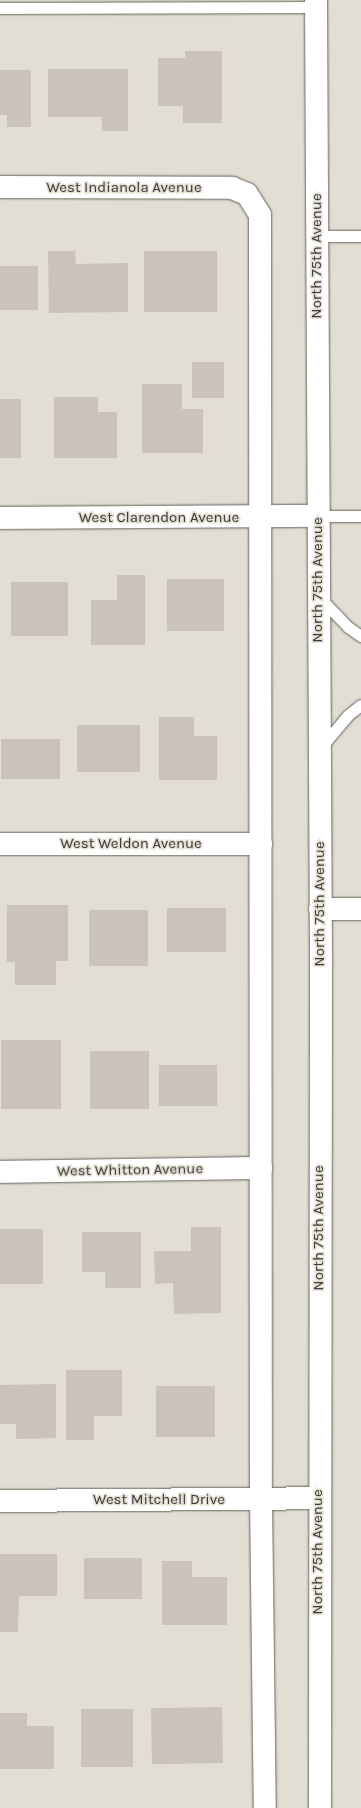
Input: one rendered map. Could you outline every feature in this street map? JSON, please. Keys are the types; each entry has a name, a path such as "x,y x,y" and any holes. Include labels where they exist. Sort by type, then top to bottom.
{"street":[{"name":"North 75th Avenue","path":"316,4 317,516 320,909 318,1498 320,1808"},
{"name":"West Indianola Avenue","path":"0,188 232,188 247,194 260,215 260,517"},
{"name":"West Clarendon Avenue","path":"0,518 317,516"},
{"path":"260,517 261,1500 265,1808"},
{"name":"West Weldon Avenue","path":"0,844 261,844"},
{"path":"320,909 361,909"},
{"name":"West Whitton Avenue","path":"0,1172 261,1168"},
{"name":"West Mitchell Drive","path":"0,1501 261,1500 318,1498"}],"lane":[{"path":"0,8 316,4"},
{"path":"317,236 361,236"},
{"path":"317,516 361,516"},
{"path":"318,596 348,627 361,636"},
{"path":"319,750 348,715 361,705"}],"building":[{"path":"185,51 222,51 222,123 183,123 183,106 158,106 158,58 185,58"},
{"path":"48,69 128,69 128,131 102,131 102,117 48,117"},
{"path":"0,70 31,70 31,127 7,127 7,115 0,115"},
{"path":"48,251 75,251 76,264 128,263 128,312 49,313"},
{"path":"144,251 217,251 217,312 144,312"},
{"path":"0,266 38,266 38,310 0,310"},
{"path":"192,362 224,362 224,398 192,398"},
{"path":"142,384 182,384 182,409 203,409 203,453 142,453"},
{"path":"54,397 98,397 98,412 117,412 117,458 54,458"},
{"path":"0,399 21,399 21,458 0,458"},
{"path":"117,575 145,575 145,645 91,645 91,600 117,600"},
{"path":"167,579 224,579 224,631 167,631"},
{"path":"11,582 68,582 68,636 11,636"},
{"path":"159,717 194,717 194,736 217,736 217,780 159,780"},
{"path":"77,725 140,725 140,772 77,772"},
{"path":"1,739 60,739 60,779 1,779"},
{"path":"7,905 68,905 68,961 56,961 56,985 15,985 15,962 7,962"},
{"path":"167,908 226,908 226,952 167,952"},
{"path":"89,910 148,910 148,966 89,966"},
{"path":"1,1040 61,1040 61,1109 1,1109"},
{"path":"90,1051 149,1051 149,1109 90,1109"},
{"path":"159,1065 217,1065 217,1106 159,1106"},
{"path":"191,1227 221,1227 221,1313 174,1314 173,1283 155,1284 154,1251 191,1251"},
{"path":"0,1229 43,1229 43,1284 0,1284"},
{"path":"82,1232 141,1232 141,1288 105,1288 105,1272 82,1272"},
{"path":"66,1370 122,1370 122,1416 94,1416 94,1440 66,1440"},
{"path":"56,1384 56,1438 16,1439 16,1424 0,1424 0,1385"},
{"path":"156,1386 215,1386 215,1437 156,1437"},
{"path":"0,1554 57,1554 57,1596 19,1596 18,1632 0,1632"},
{"path":"84,1558 142,1558 142,1599 84,1599"},
{"path":"162,1561 192,1561 192,1577 227,1577 227,1625 162,1625"},
{"path":"222,1707 223,1763 152,1764 151,1708"},
{"path":"81,1709 133,1709 133,1767 81,1767"},
{"path":"0,1713 27,1713 27,1726 54,1726 54,1769 0,1769"}]}
